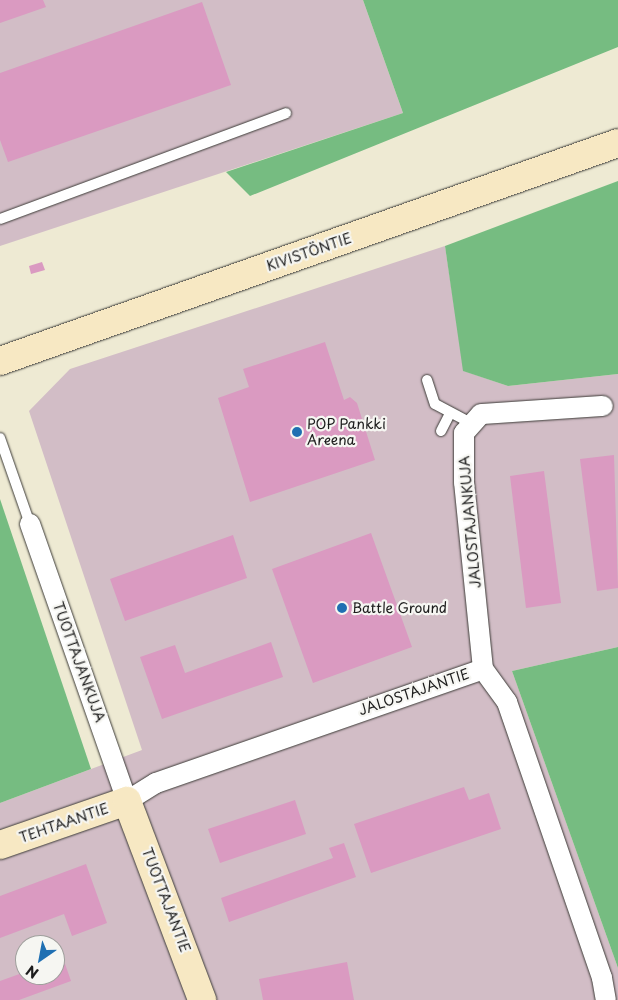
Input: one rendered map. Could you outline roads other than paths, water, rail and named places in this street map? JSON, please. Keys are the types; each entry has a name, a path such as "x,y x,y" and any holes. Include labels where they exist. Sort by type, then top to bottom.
{"main road":[{"name":"KIVISTÖNTIE","path":"0,361 618,143"},
{"name":"TEHTAANTIE","path":"0,845 127,801"},
{"name":"TUOTTAJANTIE","path":"127,801 202,1000"}],"street":[{"path":"470,423 481,414 603,406"},
{"name":"JALOSTAJANKUJA","path":"470,423 464,433 464,482 483,669"},
{"name":"TUOTTAJANKUJA","path":"30,524 127,801"},
{"name":"JALOSTAJANTIE","path":"127,801 156,783 483,669 507,702 602,978 606,1000"}],"lane":[{"path":"0,218 286,113"},
{"path":"427,380 435,404 450,414 470,423"},
{"path":"441,431 450,414"},
{"path":"0,438 30,524"}],"place":[{"name":"POP Pankki Areena","path":"297,432"},
{"name":"Battle Ground","path":"342,608"}]}
